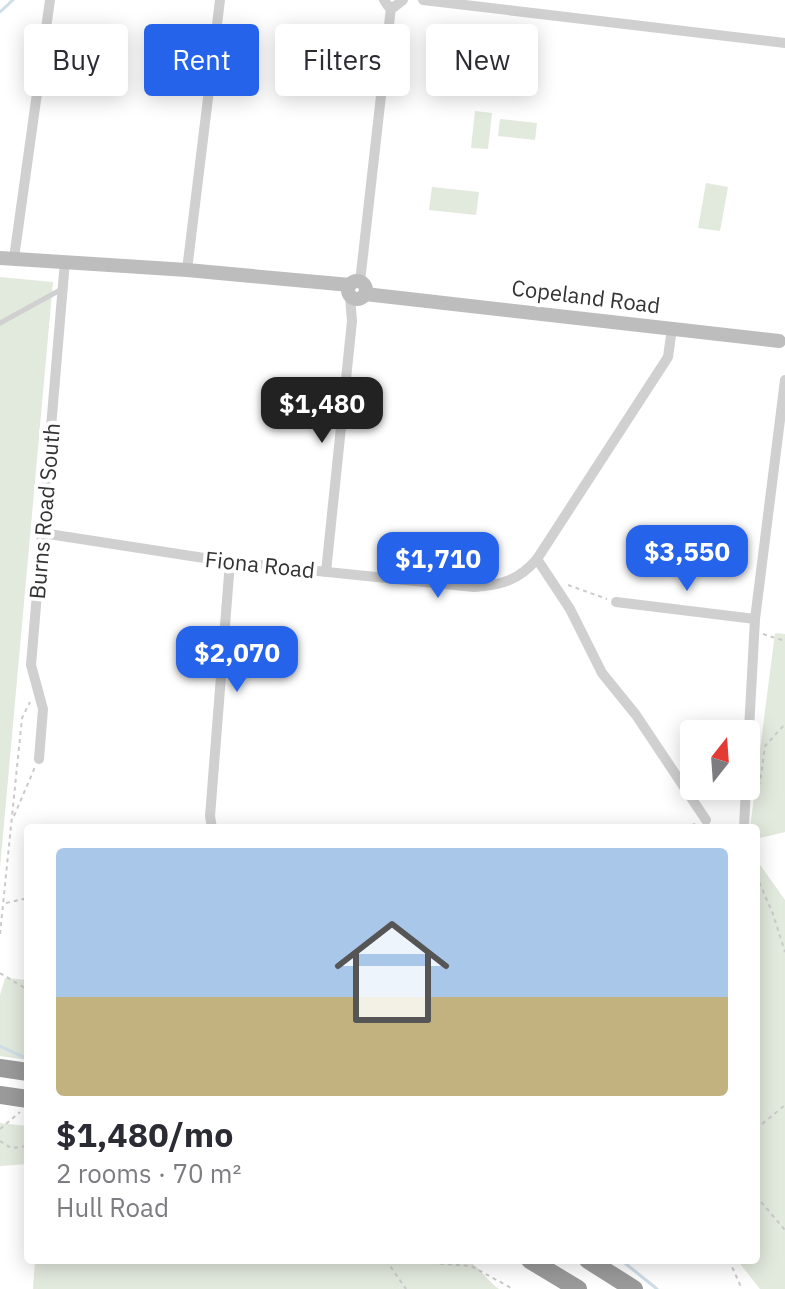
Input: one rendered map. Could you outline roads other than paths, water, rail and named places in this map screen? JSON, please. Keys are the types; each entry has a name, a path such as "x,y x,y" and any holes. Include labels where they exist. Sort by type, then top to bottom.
{"highway":[{"path":"2,1068 24,1071"},
{"path":"1,1096 24,1103"},
{"path":"537,1264 578,1289"},
{"path":"594,1264 634,1289"}],"main road":[{"name":"Copeland Road","path":"7,258 187,270 783,342"}],"street":[{"path":"7,258 50,0"},
{"path":"187,270 220,0"},
{"path":"326,572 388,4 399,6 403,0"},
{"path":"423,0 785,43"},
{"name":"Burns Road South","path":"39,759 43,709 31,665 65,261"},
{"name":"Fiona Road","path":"42,533 230,562 474,587 509,582 525,573 537,559 668,357 672,328"},
{"path":"749,720 755,619 785,380"},
{"path":"537,559 570,609 602,673 636,715 706,820"},
{"path":"211,824 230,562"},
{"path":"616,602 755,619"},
{"path":"744,824 745,800"}],"lane":[{"path":"0,323 63,288"}],"waterway":[{"path":"0,12 13,0"},
{"path":"0,1046 24,1057"},
{"path":"626,1264 657,1289"}]}
